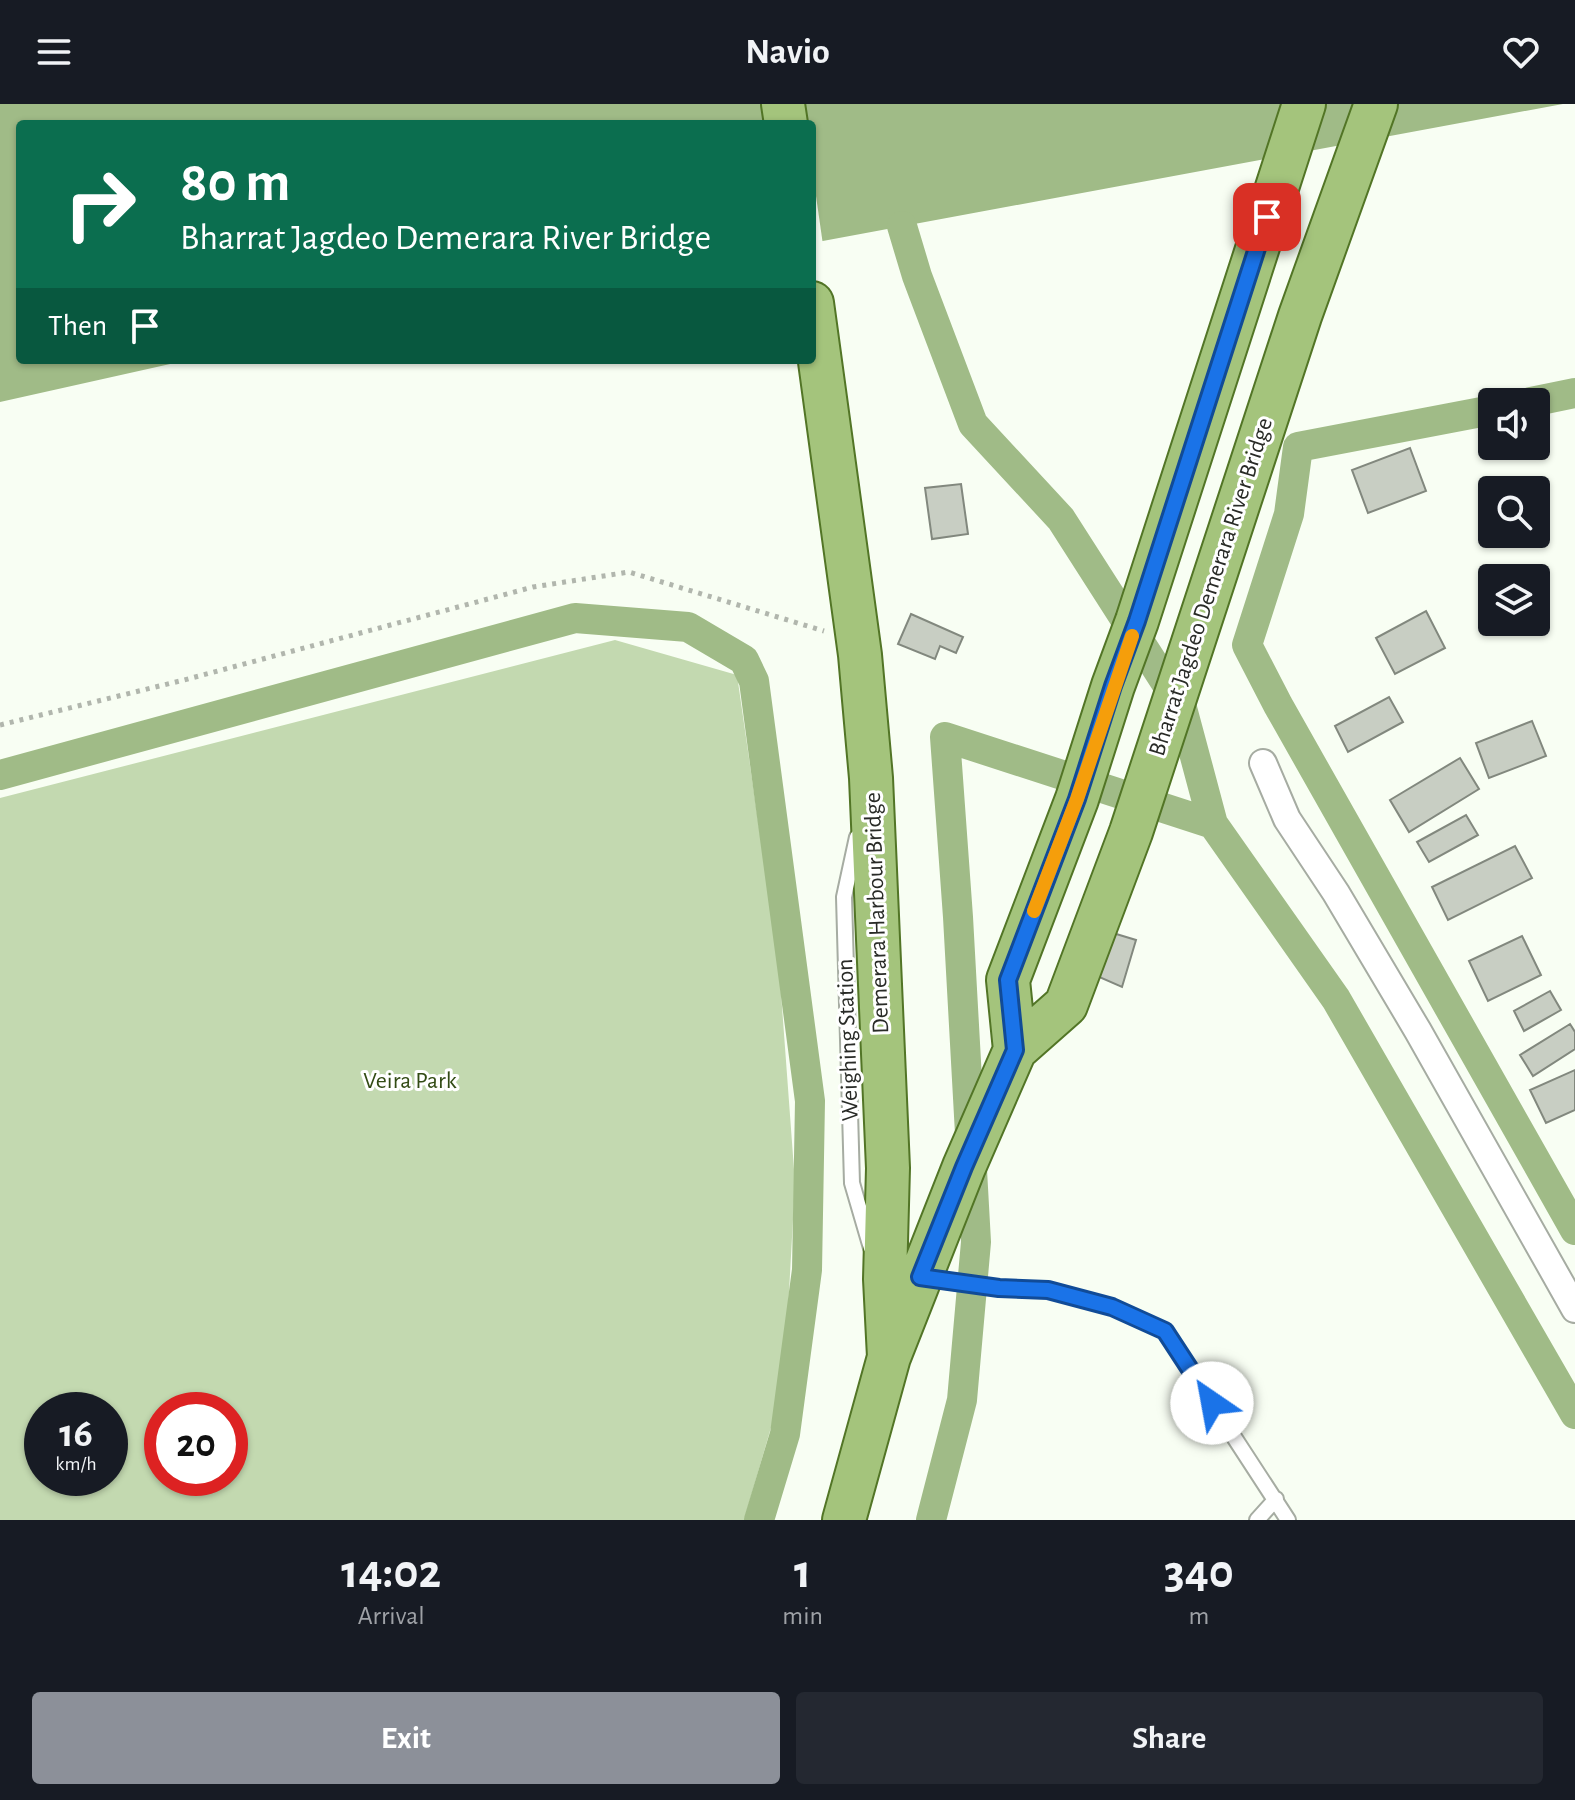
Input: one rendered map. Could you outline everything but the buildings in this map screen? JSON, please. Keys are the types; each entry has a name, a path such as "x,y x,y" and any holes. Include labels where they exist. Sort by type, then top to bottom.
{"main road":[{"name":"Bharrat Jagdeo Demerara River Bridge","path":"1015,1050 1008,980 1077,799 1304,104"},
{"name":"Bharrat Jagdeo Demerara River Bridge","path":"919,1279 1015,1050 1066,1005 1131,832 1300,316 1376,104"},
{"name":"Demerara Harbour Bridge","path":"816,330 858,642 871,778 888,1168 919,1279 889,1357 844,1520"}],"street":[{"path":"1263,763 1287,819 1336,893 1418,1031 1575,1309"}],"lane":[{"name":"Weighing Station","path":"871,778 844,897 852,1183 866,1235 919,1279"},
{"path":"919,1279 1048,1290 1112,1307 1165,1331 1288,1520"},
{"path":"1257,1520 1276,1499"}],"path":[{"path":"0,725 184,680 533,587 629,572 858,642"}],"green space":[{"name":"Veira Park","path":"615,640 737,675 779,966 795,1183 784,1383 744,1520 0,1520 0,798"}],"shaded area":[{"path":"0,104 1563,104 816,242 816,120 16,120 16,364 170,364 0,402"}],"pier":[{"path":"816,196 823,245 816,246"}],"waterway":[{"path":"902,226 917,276 973,424 1061,519 1182,708 1213,824 1336,999 1575,1414"},
{"path":"1550,398 1575,393"},
{"path":"1478,413 1298,447 1289,514 1247,645 1575,1230"},
{"path":"0,775 575,618 688,627 744,660 754,681 810,1101 807,1270 785,1434 759,1520"},
{"path":"931,1520 962,1400 976,1242 945,737 1213,824"}],"slow traffic":[{"path":"1034,911 1077,799 1132,636"}],"route":[{"path":"1212,1403 1165,1331 1112,1307 1048,1290 999,1288 920,1277 1015,1050 1008,980 1077,799 1267,217"}]}
